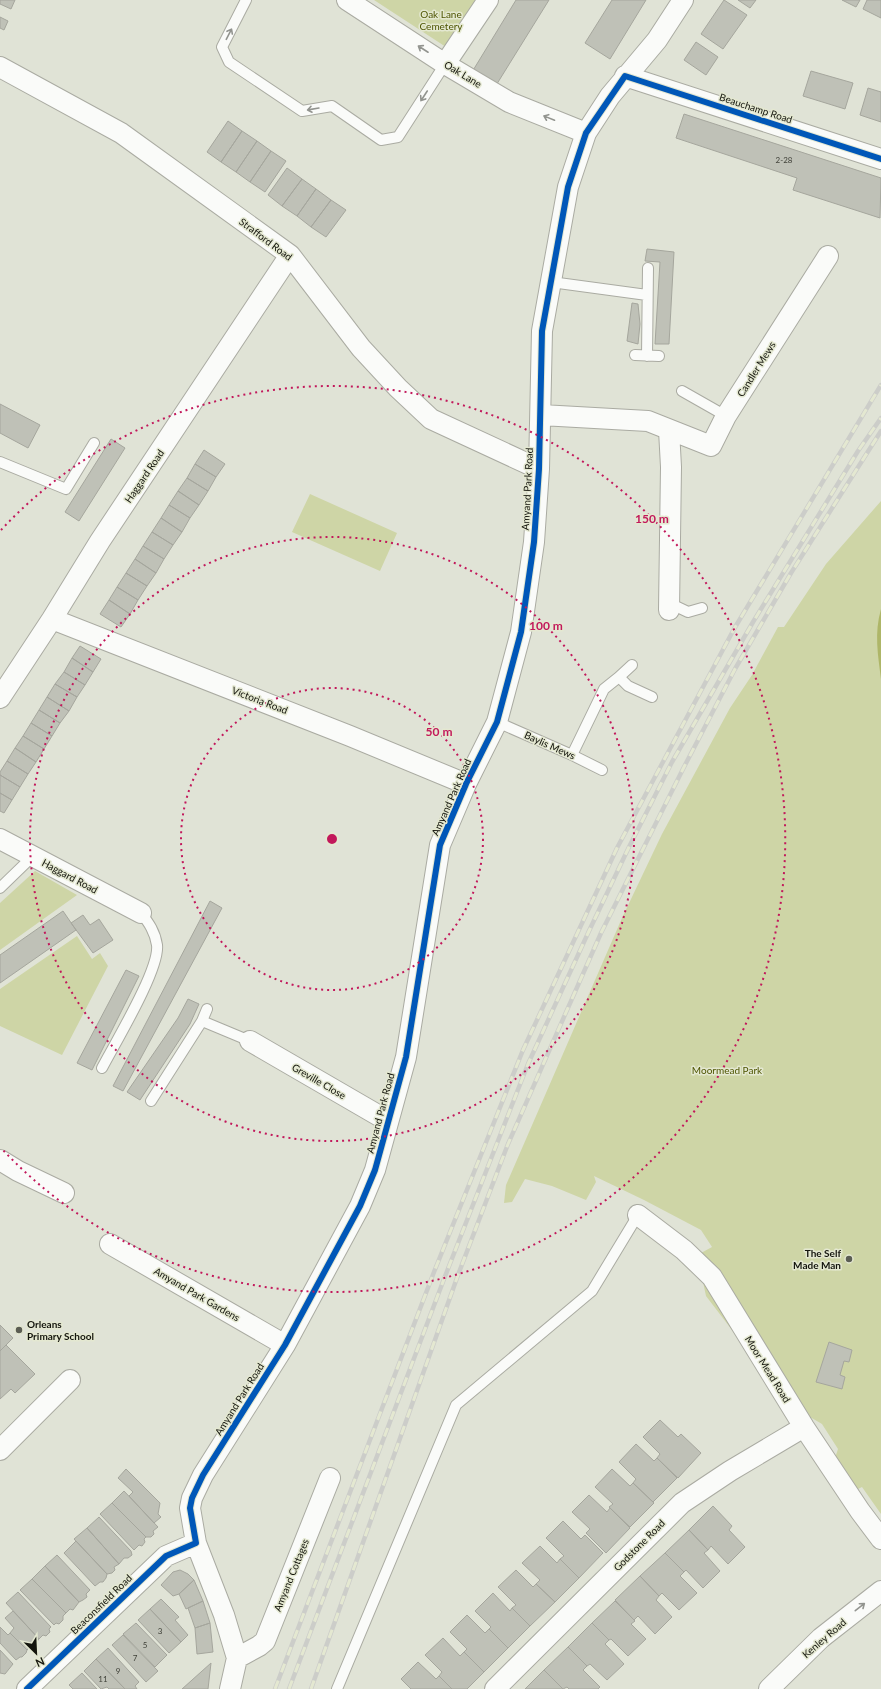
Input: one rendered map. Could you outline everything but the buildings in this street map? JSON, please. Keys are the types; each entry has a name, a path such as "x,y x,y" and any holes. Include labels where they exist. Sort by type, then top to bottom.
{"street":[{"name":"Oak Lane","path":"348,0 445,64 509,102 586,133"},
{"path":"445,64 488,0"},
{"name":"Amyand Park Road","path":"230,1689 237,1658 224,1615 196,1543 190,1508 192,1498 203,1475 285,1345 360,1206 375,1170 406,1057 440,845 466,784 497,722 521,632 534,542 539,469 542,331 568,186 586,133 625,76 657,40 683,0"},
{"name":"Strafford Road","path":"0,67 121,133 290,255 362,348 398,388 431,419 539,469"},
{"name":"Beauchamp Road","path":"625,76 881,159"},
{"name":"Haggard Road","path":"0,698 52,619 100,541 290,255"},
{"name":"Candler Mews","path":"541,415 648,421 711,446 726,416 828,256"},
{"path":"669,430 672,467 669,606"},
{"name":"Victoria Road","path":"52,619 342,733 466,784"},
{"name":"Haggard Road","path":"0,839 141,913"},
{"name":"Greville Close","path":"250,1041 388,1121"},
{"path":"0,1160 18,1171 64,1193"},
{"name":"Moor Mead Road","path":"638,1215 684,1250 712,1277 804,1427 860,1511 881,1539"},
{"name":"Amyand Park Gardens","path":"110,1244 285,1345"},
{"path":"0,1450 70,1380"},
{"name":"Godstone Road","path":"495,1689 682,1503 730,1471 804,1427"},
{"name":"Amyand Cottages","path":"237,1658 265,1641 330,1478"},
{"name":"Beaconsfield Road","path":"27,1689 166,1556 196,1543"},
{"name":"Kenley Road","path":"769,1689 821,1638 881,1591"}],"lane":[{"path":"246,0 222,47 229,62 302,111 332,106 381,140 398,137 445,64"},
{"path":"647,356 648,268"},
{"path":"551,282 648,295"},
{"path":"635,355 659,356"},
{"path":"682,391 726,416"},
{"path":"0,462 66,489 94,443"},
{"path":"669,606 688,612 702,608"},
{"path":"572,755 604,689 632,666"},
{"path":"620,677 628,686 652,697"},
{"name":"Baylis Mews","path":"497,722 602,770"},
{"path":"0,888 33,856"},
{"path":"102,1068 153,969 157,947 153,928 141,913"},
{"path":"151,1101 202,1021 207,1009"},
{"path":"202,1021 250,1041"},
{"path":"337,1689 456,1405 592,1291 638,1215"}],"green space":[{"name":"Oak Lane Cemetery","path":"374,0 478,0 446,47"},
{"path":"310,494 397,533 380,571 292,532"},
{"name":"Moormead Park","path":"881,501 881,1514 862,1487 858,1489 837,1476 836,1455 838,1449 822,1424 810,1417 786,1378 764,1372 706,1296 699,1263 701,1253 712,1247 701,1230 594,1176 596,1182 586,1200 552,1186 525,1179 512,1202 504,1203 506,1185 622,918 662,834 730,708 752,675 778,627 784,627 826,564"},
{"path":"35,871 77,895 0,950 0,903"},
{"path":"77,936 92,959 100,953 108,966 62,1055 0,1026 0,989"}],"shaded area":[{"path":"881,609 881,679 877,635"}],"railway":[{"path":"275,1689 434,1272 523,1050 617,848 734,629 881,385"},
{"path":"289,1689 444,1279 528,1064 589,931 672,762 753,622 858,451 881,418"},
{"path":"311,1689 458,1275 508,1144 601,933 735,669 791,573 881,431"}],"cycle path":[{"path":"27,1689 166,1556 196,1543 190,1508 192,1498 203,1475 285,1345 360,1206 375,1170 406,1057 440,845 466,784 497,722 521,632 534,542 539,469 542,331 568,187 586,133 625,76 881,159"}],"place":[{"name":"The Self Made Man","path":"849,1259"},
{"name":"Orleans Primary School","path":"19,1330"}]}
